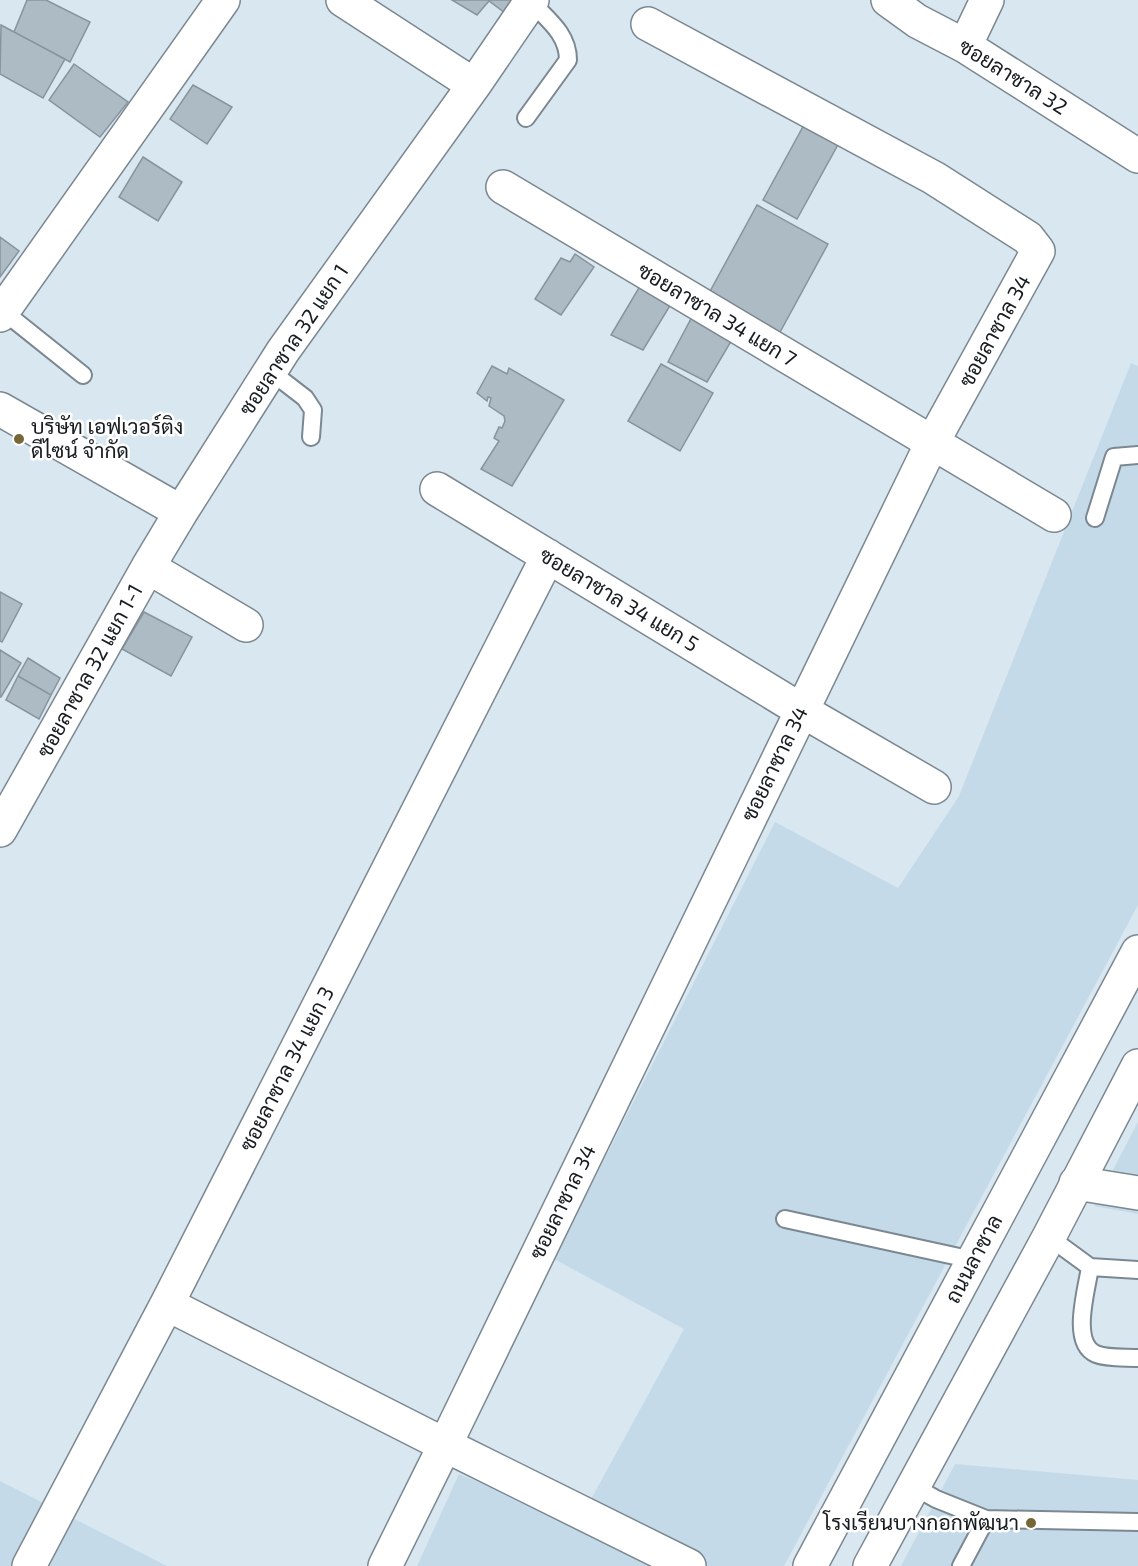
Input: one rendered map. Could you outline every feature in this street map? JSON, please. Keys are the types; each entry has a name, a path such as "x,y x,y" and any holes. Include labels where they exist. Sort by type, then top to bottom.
{"street":[{"path":"2,313 223,0"},
{"path":"343,0 474,85"},
{"name":"ซอยลาซาล 32","path":"888,0 917,21 964,46 1136,148"},
{"path":"964,46 987,0"},
{"name":"ซอยลาซาล 32 แยก 1","path":"181,512 270,371 532,1"},
{"name":"ซอยลาซาล 34","path":"385,1566 932,443 1038,251 1028,238 934,178 648,24"},
{"name":"ซอยลาซาล 34 แยก 7","path":"502,187 1054,515"},
{"path":"0,409 181,512"},
{"name":"ซอยลาซาล 34 แยก 5","path":"437,489 801,710 934,787"},
{"name":"ซอยลาซาล 32 แยก 1-1","path":"0,830 181,512"},
{"name":"ซอยลาซาล 34 แยก 3","path":"29,1566 167,1304 548,556"},
{"path":"148,567 246,625"},
{"name":"ถนนลาซาล","path":"810,1566 1138,952"},
{"path":"870,1566 1049,1237 1138,1066"},
{"path":"1076,1183 1138,1193"},
{"path":"167,1304 689,1566"}],"lane":[{"path":"526,118 568,60 568,48 560,31 532,1"},
{"path":"2,313 83,375"},
{"path":"270,371 305,398 313,410 311,437"},
{"path":"1095,518 1114,457 1138,455"},
{"path":"785,1219 973,1260"},
{"path":"1049,1237 1090,1267 1138,1270"},
{"path":"1090,1267 1081,1327 1083,1340 1096,1354 1138,1358"},
{"path":"913,1486 936,1499 986,1519 1138,1522"},
{"path":"961,1566 986,1519"}],"shaded area":[{"path":"1131,363 1138,366 1138,905 784,1566 417,1566 459,1474 578,1523 684,1329 554,1259 775,822 898,888 959,796"},
{"path":"1138,1122 1138,1214 1094,1206"},
{"name":"โรงเรียนบางกอกพัฒนา","path":"955,1464 1138,1480 1138,1566 901,1566"},
{"path":"0,1481 167,1566 0,1566"}],"building":[{"path":"27,0 46,0 90,22 70,62 14,32"},
{"path":"452,0 514,0 505,13 489,1 477,15"},
{"path":"1,25 65,59 43,98 0,74"},
{"path":"74,64 128,102 100,137 49,100"},
{"path":"193,85 232,107 207,144 170,119"},
{"path":"805,123 840,141 797,219 763,200"},
{"path":"143,157 182,182 158,221 119,197"},
{"path":"757,205 828,244 779,334 708,295"},
{"path":"0,237 19,251 0,277"},
{"path":"575,254 594,267 561,315 535,299 561,258 570,262"},
{"path":"640,286 671,304 643,350 611,335"},
{"path":"693,315 733,338 707,382 668,362"},
{"path":"661,364 713,393 680,451 628,421"},
{"path":"492,366 507,374 509,368 564,400 512,486 481,469 499,441 494,438 505,421 504,416 489,406 491,398 488,397 487,401 477,393"},
{"path":"0,592 22,604 2,642 0,641"},
{"path":"144,612 192,637 171,676 122,649"},
{"path":"0,650 21,663 1,697 0,697"},
{"path":"28,658 60,678 51,695 18,676"},
{"path":"18,676 51,695 39,719 6,700"}],"place":[{"name":"บริษัท เอฟเวอร์ติง ดีไซน์ จำกัด","path":"19,439"},
{"name":"โรงเรียนบางกอกพัฒนา","path":"1031,1523"}]}
